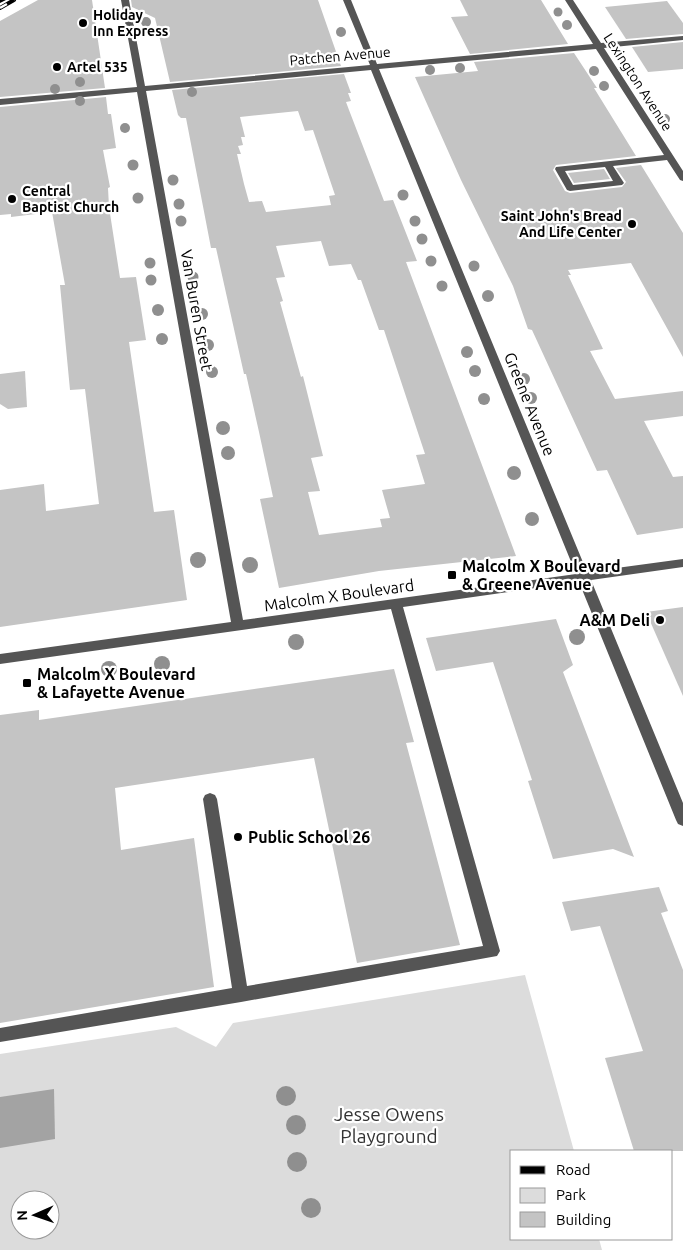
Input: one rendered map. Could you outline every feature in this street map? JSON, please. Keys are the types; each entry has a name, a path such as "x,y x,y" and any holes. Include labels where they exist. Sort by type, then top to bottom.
{"street":[{"name":"Van Buren Street","path":"125,0 238,625"},
{"name":"Greene Avenue","path":"347,0 683,820"},
{"name":"Lexington Avenue","path":"569,0 683,178"},
{"name":"Patchen Avenue","path":"0,102 683,38"},
{"path":"608,164 619,183 570,188 559,169 670,157"},
{"name":"Malcolm X Boulevard","path":"0,659 683,564"},
{"path":"0,1035 492,952 396,604"},
{"path":"210,799 242,995"}],"green space":[{"name":"Jesse Owens Playground","path":"525,975 574,1150 510,1150 510,1240 599,1240 602,1250 0,1250 0,1054 176,1027 216,1047 233,1023"}],"shaded area":[{"path":"54,1089 55,1139 0,1148 0,1097"}],"building":[{"path":"38,0 92,0 105,88 0,97 0,21"},
{"path":"131,0 318,0 341,66 170,82 155,18 132,7"},
{"path":"460,0 541,0 568,44 470,54 451,17 468,16"},
{"path":"667,1 683,23 683,34 626,39 605,7"},
{"path":"683,42 683,69 648,72 632,47"},
{"path":"574,53 597,88 594,88 636,156 556,165 553,170 565,191 570,193 622,187 626,182 616,168 641,165 683,233 683,357 631,263 568,270 571,275 568,275 603,349 590,351 615,399 683,391 683,416 644,421 673,477 683,476 683,528 637,535 607,470 597,471 532,330 528,329 513,286 461,180 415,77 478,71 474,62"},
{"path":"344,74 351,93 348,93 351,101 346,102 384,201 393,200 417,261 406,262 516,556 379,571 279,588 260,499 273,497 216,248 211,248 186,118 181,118 178,115 172,90","holes":["298,111 305,131 313,130 335,195 329,196 331,205 266,212 262,201 249,202 244,184 237,154 241,154 238,146 243,145 241,137 245,137 240,117","321,241 329,266 351,264 358,280 361,280 379,330 384,330 425,454 416,455 425,484 382,490 390,518 380,519 382,527 319,535 308,492 320,491 311,458 323,456 303,376 301,377 280,302 283,301 276,278 285,277 276,246"]},
{"path":"106,97 108,114 111,114 116,148 103,150 110,187 108,188 109,207 120,278 136,277 146,340 129,342 154,512 174,510 187,600 0,627 0,490 44,484 46,511 99,504 85,389 70,390 60,285 65,285 52,212 11,217 11,214 0,215 0,107"},
{"path":"604,169 610,179 574,183 568,173"},
{"path":"25,371 27,407 8,409 0,404 0,374"},
{"path":"683,607 683,696 646,612"},
{"path":"556,619 573,665 563,672 634,857 613,849 553,859 528,781 532,780 493,662 436,671 426,638"},
{"path":"394,669 414,742 406,743 460,945 357,963 314,758 115,788 121,850 194,838 214,987 0,1023 0,715 39,710 39,720"},
{"path":"659,887 668,911 661,913 683,970 683,1151 634,1150 605,1058 643,1051 600,926 571,931 562,902"}],"railway":[{"path":"0,8 14,0"}],"place":[{"name":"Holiday Inn Express","path":"83,23"},
{"name":"Artel 535","path":"57,67"},
{"name":"Central Baptist Church","path":"12,199"},
{"name":"Saint John's Bread And Life Center","path":"632,224"},
{"name":"Malcolm X Boulevard & Greene Avenue","path":"452,575"},
{"name":"A&M Deli","path":"660,620"},
{"name":"Malcolm X Boulevard & Lafayette Avenue","path":"27,683"},
{"name":"Public School 26","path":"238,837"}]}
